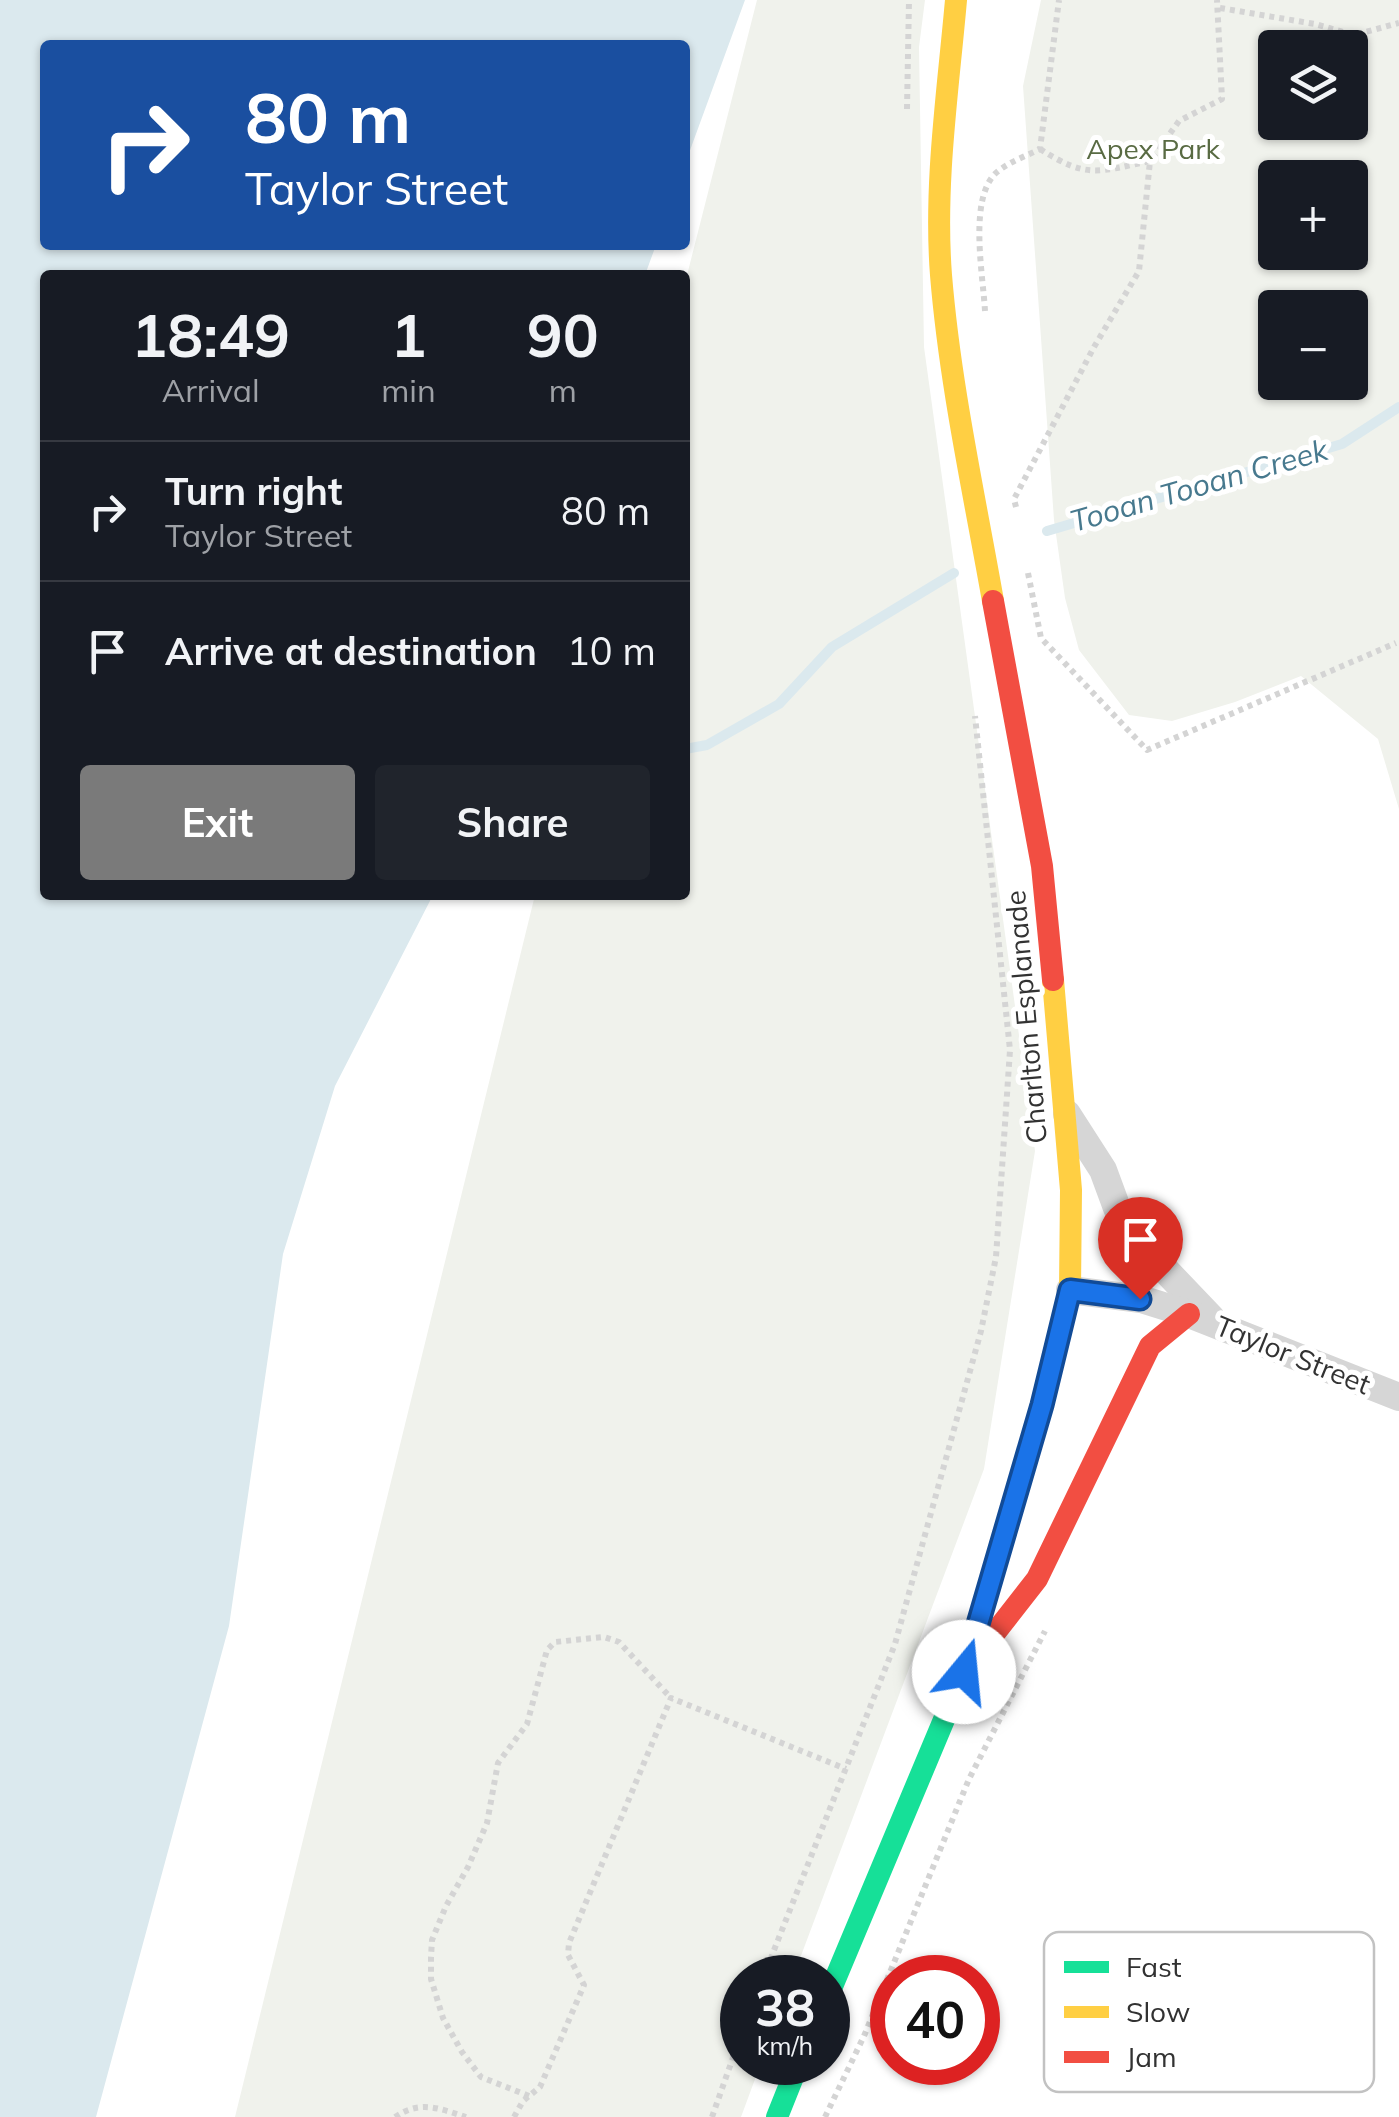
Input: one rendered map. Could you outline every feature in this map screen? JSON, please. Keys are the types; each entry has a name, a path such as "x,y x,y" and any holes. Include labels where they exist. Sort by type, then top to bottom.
{"street":[{"name":"Charlton Esplanade","path":"845,1955 964,1672 1042,1405 1070,1290 1071,1190 1066,1112 1042,866 956,397 941,274 941,166 956,0"},
{"path":"1066,1112 1102,1170 1117,1208 1152,1256 1217,1324"},
{"name":"Taylor Street","path":"1070,1290 1140,1299 1189,1314 1399,1397"},
{"path":"964,1672 1037,1579 1150,1346 1189,1314"},
{"path":"776,2117 790,2085"}],"path":[{"path":"1040,148 1059,0"},
{"path":"1014,500 1139,270 1150,161 1178,120 1222,99 1218,4 1354,35 1399,23"},
{"path":"1040,148 1068,167 1098,172 1150,161"},
{"path":"986,328 980,210 985,186 998,171 1040,148"},
{"path":"1011,482 1018,517"},
{"path":"1028,568 1041,638 1147,750 1396,642"},
{"path":"773,1955 895,1644 981,1330 996,1257 1010,1050 974,706"},
{"path":"826,2117 864,2036 969,1779 1050,1622"},
{"path":"530,2096 481,2077 462,2052 443,2018 431,1980 432,1940 487,1823 498,1763 527,1724 547,1650 555,1642 604,1637 619,1642 670,1698 846,1768"},
{"path":"514,2117 540,2087 584,1985 568,1955 569,1943 670,1698"},
{"path":"712,2117 723,2085"},
{"path":"395,2117 411,2106 439,2108 466,2117"}],"green space":[{"path":"757,0 925,0 919,47 924,347 1035,1151 984,1469 801,1955 720,1955 720,2085 753,2085 741,2117 235,2117 534,900 690,900 690,270"},
{"name":"Apex Park","path":"1041,0 1399,0 1399,809 1378,739 1301,676 1172,721 1129,715 1079,650 1065,598 1054,520 1023,86"}],"shaded area":[{"path":"0,0 745,0 690,150 690,40 40,40 40,250 654,250 647,270 40,270 40,900 430,900 335,1086 283,1254 229,1626 96,2117 0,2117"}],"waterway":[{"name":"Tooan Tooan Creek","path":"1047,531 1342,444 1399,407"},
{"name":"Tooan Tooan Creek","path":"690,748 707,745 779,704 832,647 954,573"}],"traffic: fast":[{"path":"845,1955 964,1672 1036,1425"},
{"path":"777,2117 790,2085"}],"traffic: slow":[{"path":"956,0 941,172 941,275 956,398 993,601"},
{"path":"1036,1425 1070,1290 1071,1190 1053,980"}],"traffic: jam":[{"path":"993,601 1042,866 1053,980"},
{"path":"980,1652 1037,1579 1150,1346 1189,1314"}],"route":[{"path":"964,1672 1042,1405 1070,1290 1140,1299"}]}
